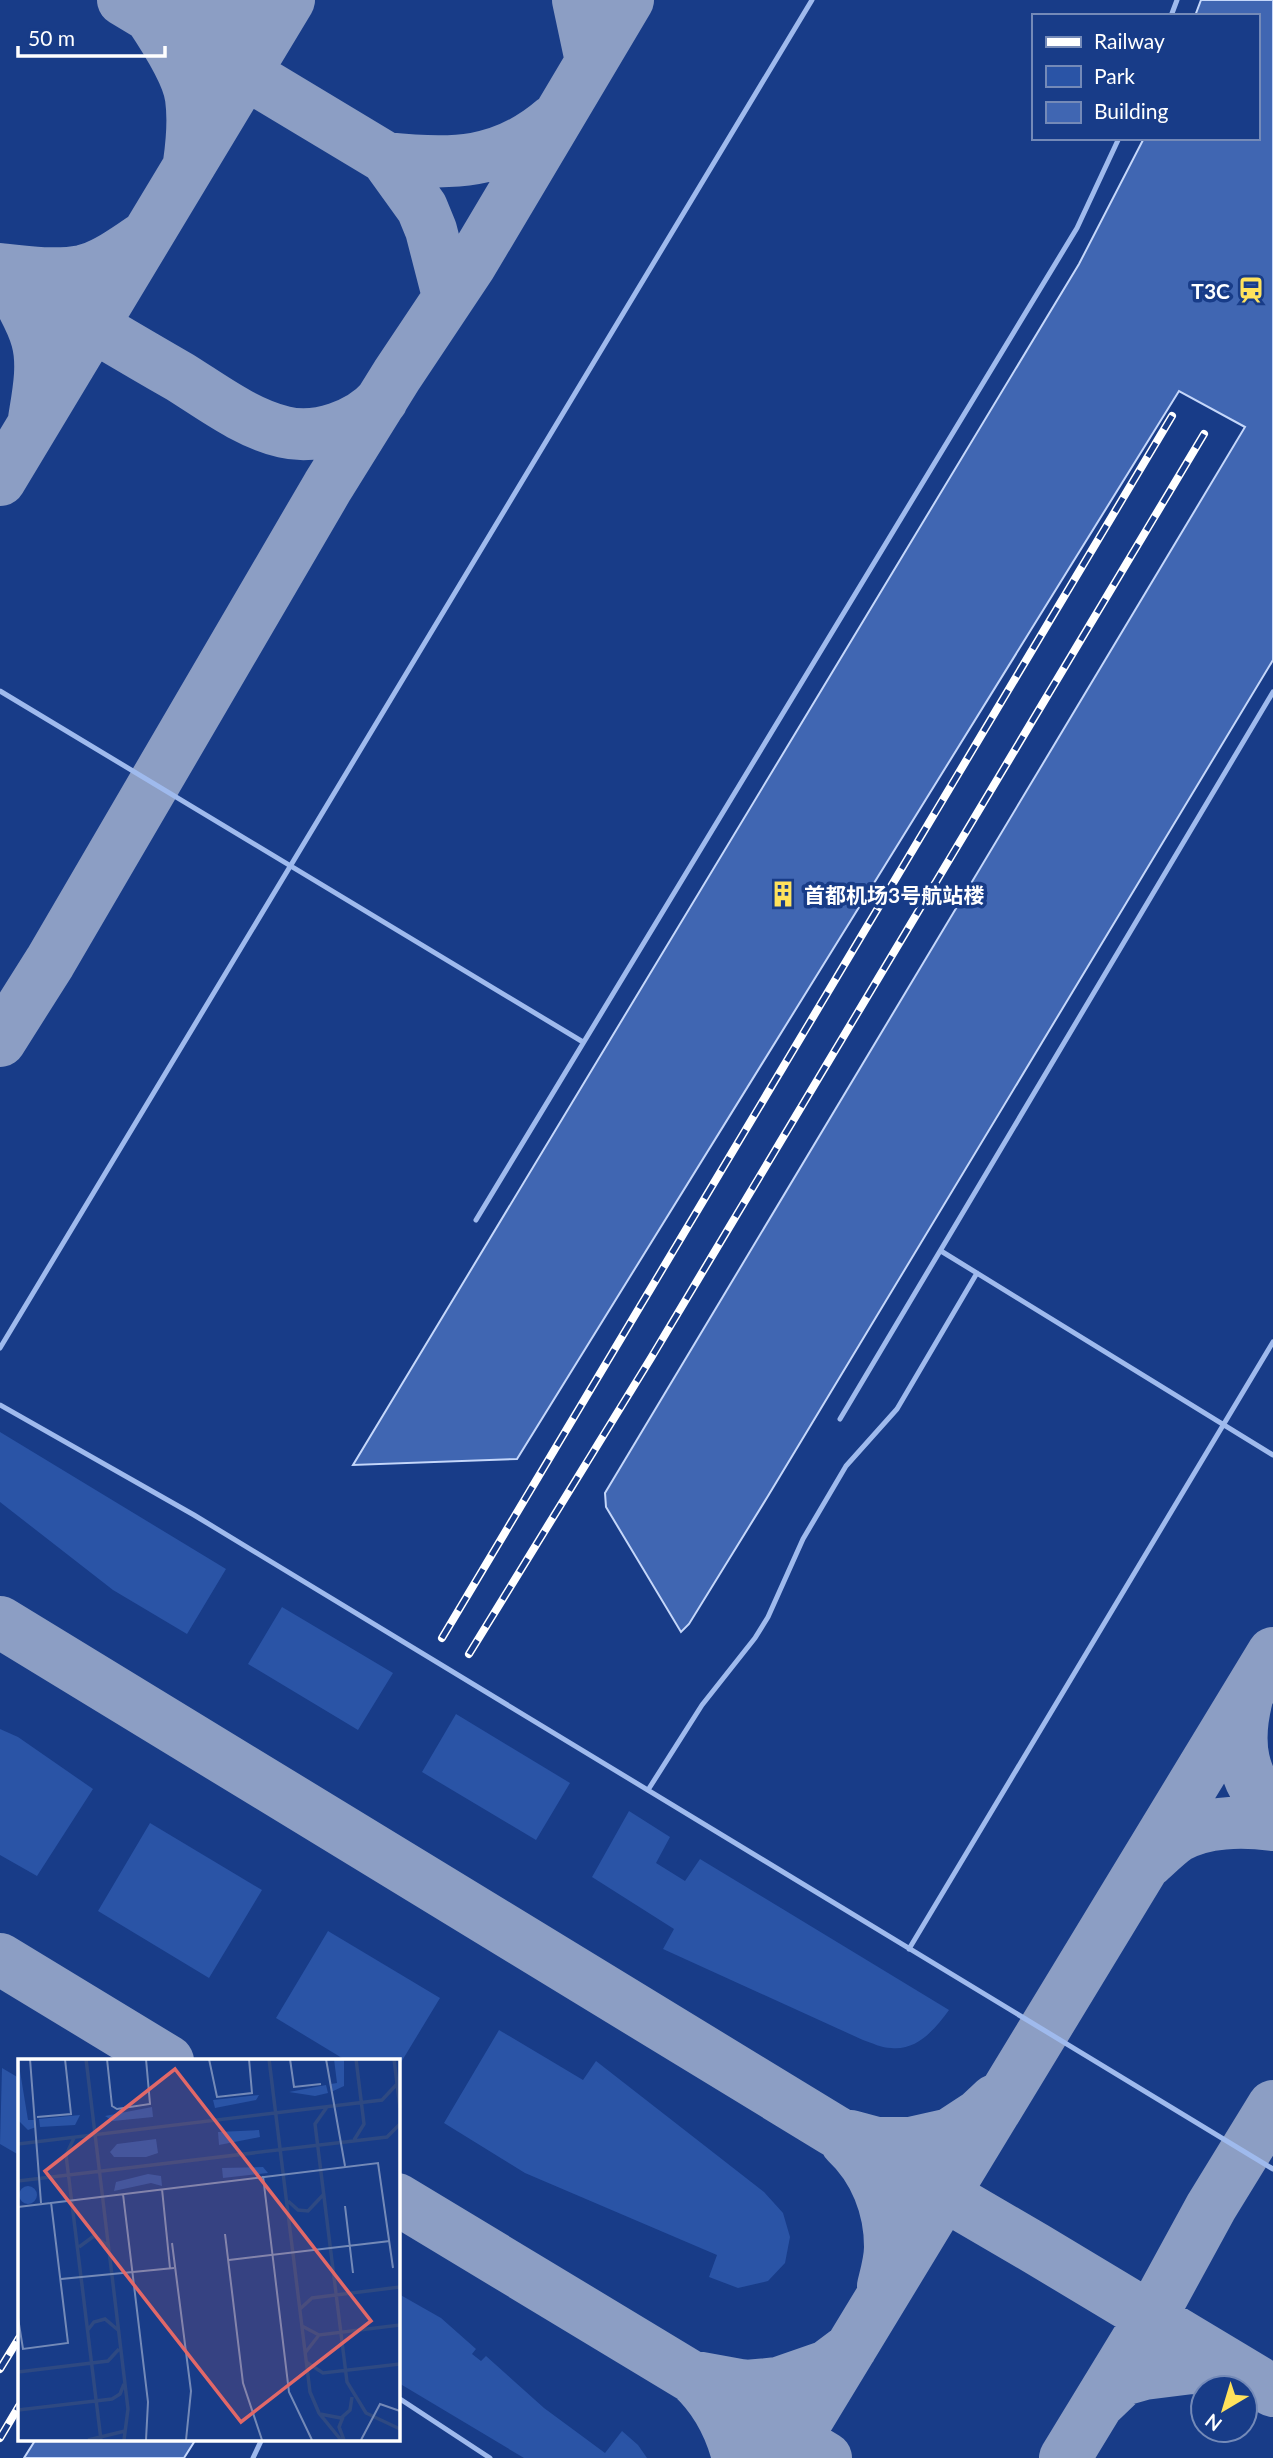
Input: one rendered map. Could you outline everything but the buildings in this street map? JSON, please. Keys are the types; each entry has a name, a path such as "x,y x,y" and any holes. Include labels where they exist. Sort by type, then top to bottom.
{"lane":[{"path":"0,1348 289,864 812,0"},
{"path":"476,1220 1077,228 1118,140"},
{"path":"0,691 583,1042"},
{"path":"840,1419 1273,692"},
{"path":"941,1251 1273,1455"},
{"path":"649,1790 696,1714 755,1638 768,1617 803,1539 831,1490 846,1466 897,1409 977,1273"},
{"path":"909,1949 1273,1342"},
{"path":"0,1405 194,1515 1273,2169"},
{"path":"399,2398 490,2458"},
{"path":"253,2458 262,2440"}],"green space":[{"path":"0,1432 226,1569 187,1634 113,1590 0,1502"},
{"path":"282,1607 393,1673 358,1730 248,1664"},
{"path":"456,1714 570,1783 536,1840 422,1772"},
{"path":"0,1729 18,1737 93,1789 37,1876 0,1855"},
{"path":"629,1811 670,1837 656,1863 685,1881 700,1859 949,2010 925,2037 917,2042 900,2048 884,2047 863,2040 663,1949 674,1929 592,1877"},
{"path":"150,1823 262,1890 209,1978 98,1911"},
{"path":"328,1931 440,1998 399,2066 399,2059 344,2059 276,2018"},
{"path":"499,2030 583,2080 596,2061 764,2192 783,2213 790,2237 785,2263 768,2281 738,2288 709,2277 717,2255 525,2173 444,2123"},
{"path":"2,2068 18,2077 18,2154 0,2144"},
{"path":"399,2294 441,2318 476,2349 472,2354 481,2361 486,2356 544,2408 605,2453 622,2431 638,2445 647,2458 524,2458 399,2383"}],"taxiway":[{"path":"123,0 386,158 422,208 431,230 448,296"},
{"path":"189,163 192,139 189,88 175,55 150,16 184,21 212,21 240,14 271,0"},
{"path":"0,480 289,0"},
{"path":"578,0 591,61"},
{"path":"0,1041 50,962 328,486 397,375 471,264 628,0"},
{"path":"386,158 454,161 495,154 535,135 554,120"},
{"path":"0,269 51,273 82,271 107,261 145,237"},
{"path":"0,270 230,409 270,428 297,434 324,432 362,417 382,400"},
{"path":"1,271 22,304 37,340 40,369 34,419"},
{"path":"0,1622 833,2130 1273,2391"},
{"path":"784,2458 1273,1653"},
{"path":"1247,1698 1242,1731 1244,1760 1254,1787 1273,1815"},
{"path":"1148,1862 1177,1837 1199,1828 1237,1823 1273,1825"},
{"path":"0,1959 165,2059"},
{"path":"851,2136 877,2143 910,2143 950,2134 979,2115 995,2100"},
{"path":"1065,2458 1151,2317 1211,2207 1273,2106"},
{"path":"846,2142 873,2177 884,2204 890,2247 883,2286"},
{"path":"399,2200 826,2458"},
{"path":"738,2458 720,2413 691,2376 746,2386 778,2383 827,2366 851,2348"},
{"path":"1099,2403 1123,2380 1144,2374 1192,2368 1224,2370 1235,2374"}],"railway":[{"path":"442,1638 1172,416"},
{"path":"469,1654 651,1358 1204,434"},
{"path":"0,2369 18,2340"},
{"path":"0,2438 18,2408"}],"place":[{"name":"T3C","path":"1251,290"},
{"name":"首都机场3号航站楼","path":"783,894"}]}
